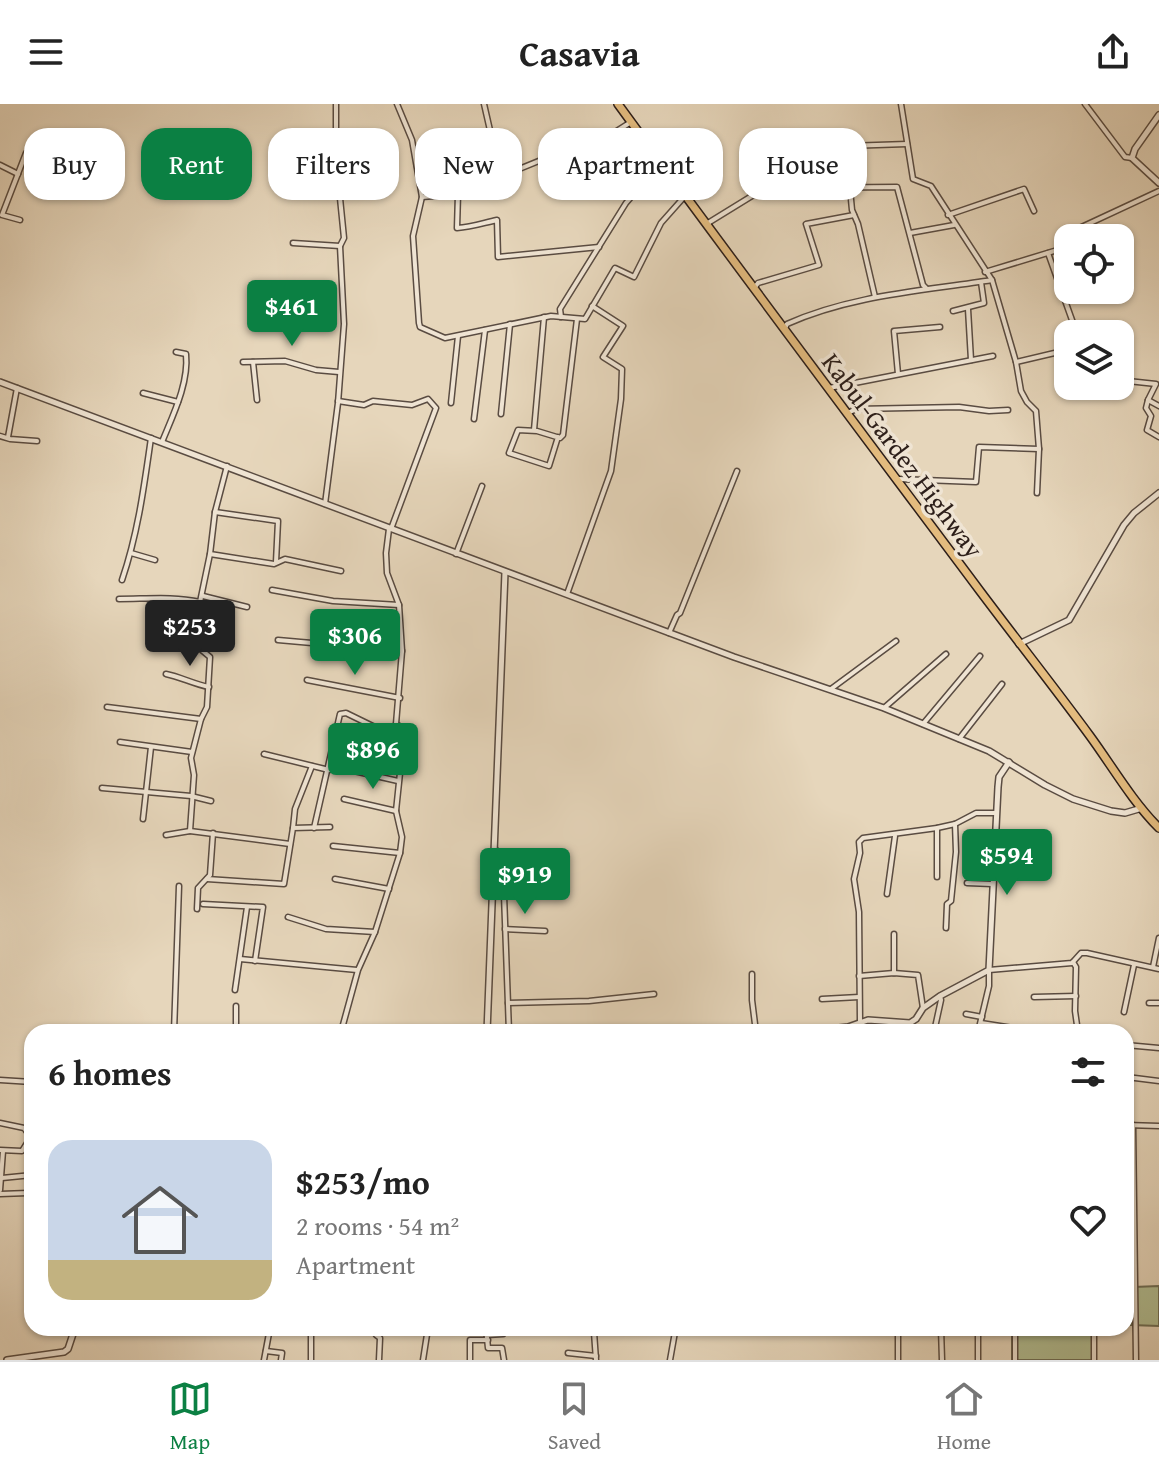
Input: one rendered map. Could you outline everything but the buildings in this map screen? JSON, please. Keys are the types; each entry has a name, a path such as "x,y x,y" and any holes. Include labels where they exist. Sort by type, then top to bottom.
{"highway":[{"name":"Kabul-Gardez Highway","path":"618,104 635,128"},
{"name":"Kabul-Gardez Highway","path":"688,200 1159,828"}],"street":[{"path":"336,104 336,128"},
{"path":"397,104 415,156"},
{"path":"484,104 489,128"},
{"path":"901,104 913,179 928,183 992,280 1016,362 1021,391 1036,411 1039,449 1037,493"},
{"path":"1085,104 1125,157 1132,158 1159,183"},
{"path":"1132,158 1159,115"},
{"path":"522,168 612,134 631,122"},
{"path":"867,145 907,144"},
{"path":"20,220 2,215 24,158"},
{"path":"0,165 18,174"},
{"path":"867,188 897,187 926,288"},
{"path":"948,215 1024,189 1034,211"},
{"path":"1088,224 1159,191"},
{"path":"325,504 344,324 340,246 344,238 342,200"},
{"path":"421,200 413,236 419,323 420,327 445,338 544,317 585,319 615,268 634,277 661,223 681,200"},
{"path":"458,200 457,228 497,220 498,257 599,247"},
{"path":"561,318 560,309 631,200"},
{"path":"708,223 745,200"},
{"path":"852,200 875,297"},
{"path":"754,288 758,283 819,265 806,224 854,215"},
{"path":"910,233 954,225"},
{"path":"293,243 340,246"},
{"path":"985,272 1054,251"},
{"path":"1048,253 1072,320"},
{"path":"784,330 787,324 815,313 875,297 992,280"},
{"path":"953,311 984,303 981,282"},
{"path":"567,594 611,471 621,399 622,369 603,357 623,326 592,306"},
{"path":"968,309 971,360"},
{"path":"534,431 544,317"},
{"path":"558,437 549,466 509,453 518,430 558,437 563,435 577,319"},
{"path":"501,414 510,324"},
{"path":"898,374 894,331 940,327"},
{"path":"474,419 485,330"},
{"path":"451,403 458,336"},
{"path":"162,442 178,402 187,357 183,352 176,352"},
{"path":"1016,362 1054,353"},
{"path":"827,388 993,356"},
{"path":"243,362 285,361 316,370 339,372"},
{"path":"253,362 257,400"},
{"path":"0,382 669,633 884,708 989,751 1060,793 1084,803 1125,813 1142,808"},
{"path":"1134,382 1156,384 1146,408 1151,416 1147,430 1159,437"},
{"path":"8,437 17,388"},
{"path":"143,393 178,402"},
{"path":"314,828 340,714 343,712 387,733 395,730 402,651 399,605 387,573 386,553 390,529 436,408 428,399 412,405 373,401 364,405 338,401"},
{"path":"1148,400 1159,406"},
{"path":"846,414 856,409 959,407 1008,410"},
{"path":"0,436 37,441"},
{"path":"122,580 143,503 151,438"},
{"path":"896,481 929,479 976,482 979,447 1039,449"},
{"path":"190,831 194,775 192,752 207,707 209,687 210,657 198,647 200,602 215,512 227,466"},
{"path":"669,633 680,613 737,471"},
{"path":"456,554 482,486"},
{"path":"1019,644 1069,620 1124,525 1159,493"},
{"path":"215,512 278,521 275,564"},
{"path":"131,553 155,560"},
{"path":"210,554 275,564"},
{"path":"275,564 285,559 341,571"},
{"path":"487,1024 505,572"},
{"path":"272,590 358,604 399,605"},
{"path":"203,596 247,607"},
{"path":"119,599 165,600 173,597 200,602"},
{"path":"278,640 402,651"},
{"path":"831,689 896,641"},
{"path":"884,708 946,654"},
{"path":"923,724 980,656"},
{"path":"166,674 180,677 187,683 209,687"},
{"path":"307,680 400,698"},
{"path":"959,739 1002,684"},
{"path":"107,707 201,719"},
{"path":"343,1024 358,970 375,932 400,853 402,837 396,811 404,729 396,724"},
{"path":"120,742 192,752"},
{"path":"143,819 151,747"},
{"path":"264,754 329,770"},
{"path":"349,754 400,764"},
{"path":"981,1024 989,970 999,777 1009,762"},
{"path":"207,879 284,884 295,809 312,766"},
{"path":"354,771 398,781"},
{"path":"102,788 191,796 211,801"},
{"path":"344,799 396,811"},
{"path":"860,1021 859,912 854,879 860,853 859,842 863,838 895,836 955,824 976,813 996,813"},
{"path":"946,928 956,852 955,824"},
{"path":"293,828 330,827"},
{"path":"937,828 937,877"},
{"path":"166,835 190,831 290,844"},
{"path":"197,909 198,888 210,875 213,833"},
{"path":"887,894 895,836"},
{"path":"333,846 400,853"},
{"path":"496,850 502,860 509,1024"},
{"path":"335,879 389,889"},
{"path":"967,883 993,884"},
{"path":"174,1024 179,886"},
{"path":"203,904 263,907 255,961"},
{"path":"235,990 247,907"},
{"path":"288,917 326,929 375,932"},
{"path":"505,929 545,931"},
{"path":"894,934 894,973"},
{"path":"1073,962 1077,955 1087,953 1156,969 1159,938"},
{"path":"240,959 358,970"},
{"path":"854,1024 882,1019 910,1023 923,1008 940,996 989,970 1073,962"},
{"path":"1073,962 1076,967 1077,1024"},
{"path":"1124,1012 1134,965"},
{"path":"859,976 894,973 918,975 923,1008"},
{"path":"752,974 755,1024"},
{"path":"508,1003 589,1001 654,994"},
{"path":"936,1024 940,996"},
{"path":"1034,997 1076,996"},
{"path":"822,999 859,997"},
{"path":"1149,1003 1159,1003"},
{"path":"236,1006 236,1024"},
{"path":"966,1014 999,1024"},
{"path":"1134,1046 1159,1048"},
{"path":"1134,1078 1159,1081"},
{"path":"0,1080 24,1082"},
{"path":"0,1123 24,1128"},
{"path":"1134,1125 1159,1126"},
{"path":"24,1148 22,1151 1,1150 0,1192 24,1193"},
{"path":"2,1178 24,1176"},
{"path":"1134,1203 1136,1360"},
{"path":"7,1360 64,1352 72,1336"},
{"path":"264,1360 269,1336"},
{"path":"311,1336 311,1360"},
{"path":"377,1336 380,1338 379,1360"},
{"path":"423,1360 427,1336"},
{"path":"470,1360 470,1340 496,1336"},
{"path":"568,1353 596,1358 594,1336"},
{"path":"670,1360 674,1336"},
{"path":"898,1336 898,1360"},
{"path":"941,1336 942,1360"},
{"path":"978,1336 978,1360"},
{"path":"1014,1336 1015,1360"},
{"path":"1094,1336 1094,1360"},
{"path":"488,1338 489,1349 502,1348 504,1360"},
{"path":"266,1351 282,1353 281,1360"}],"green space":[{"path":"1159,1286 1159,1326 1134,1325 1134,1287"},
{"path":"1012,1336 1094,1336 1094,1360 1012,1360"}]}
